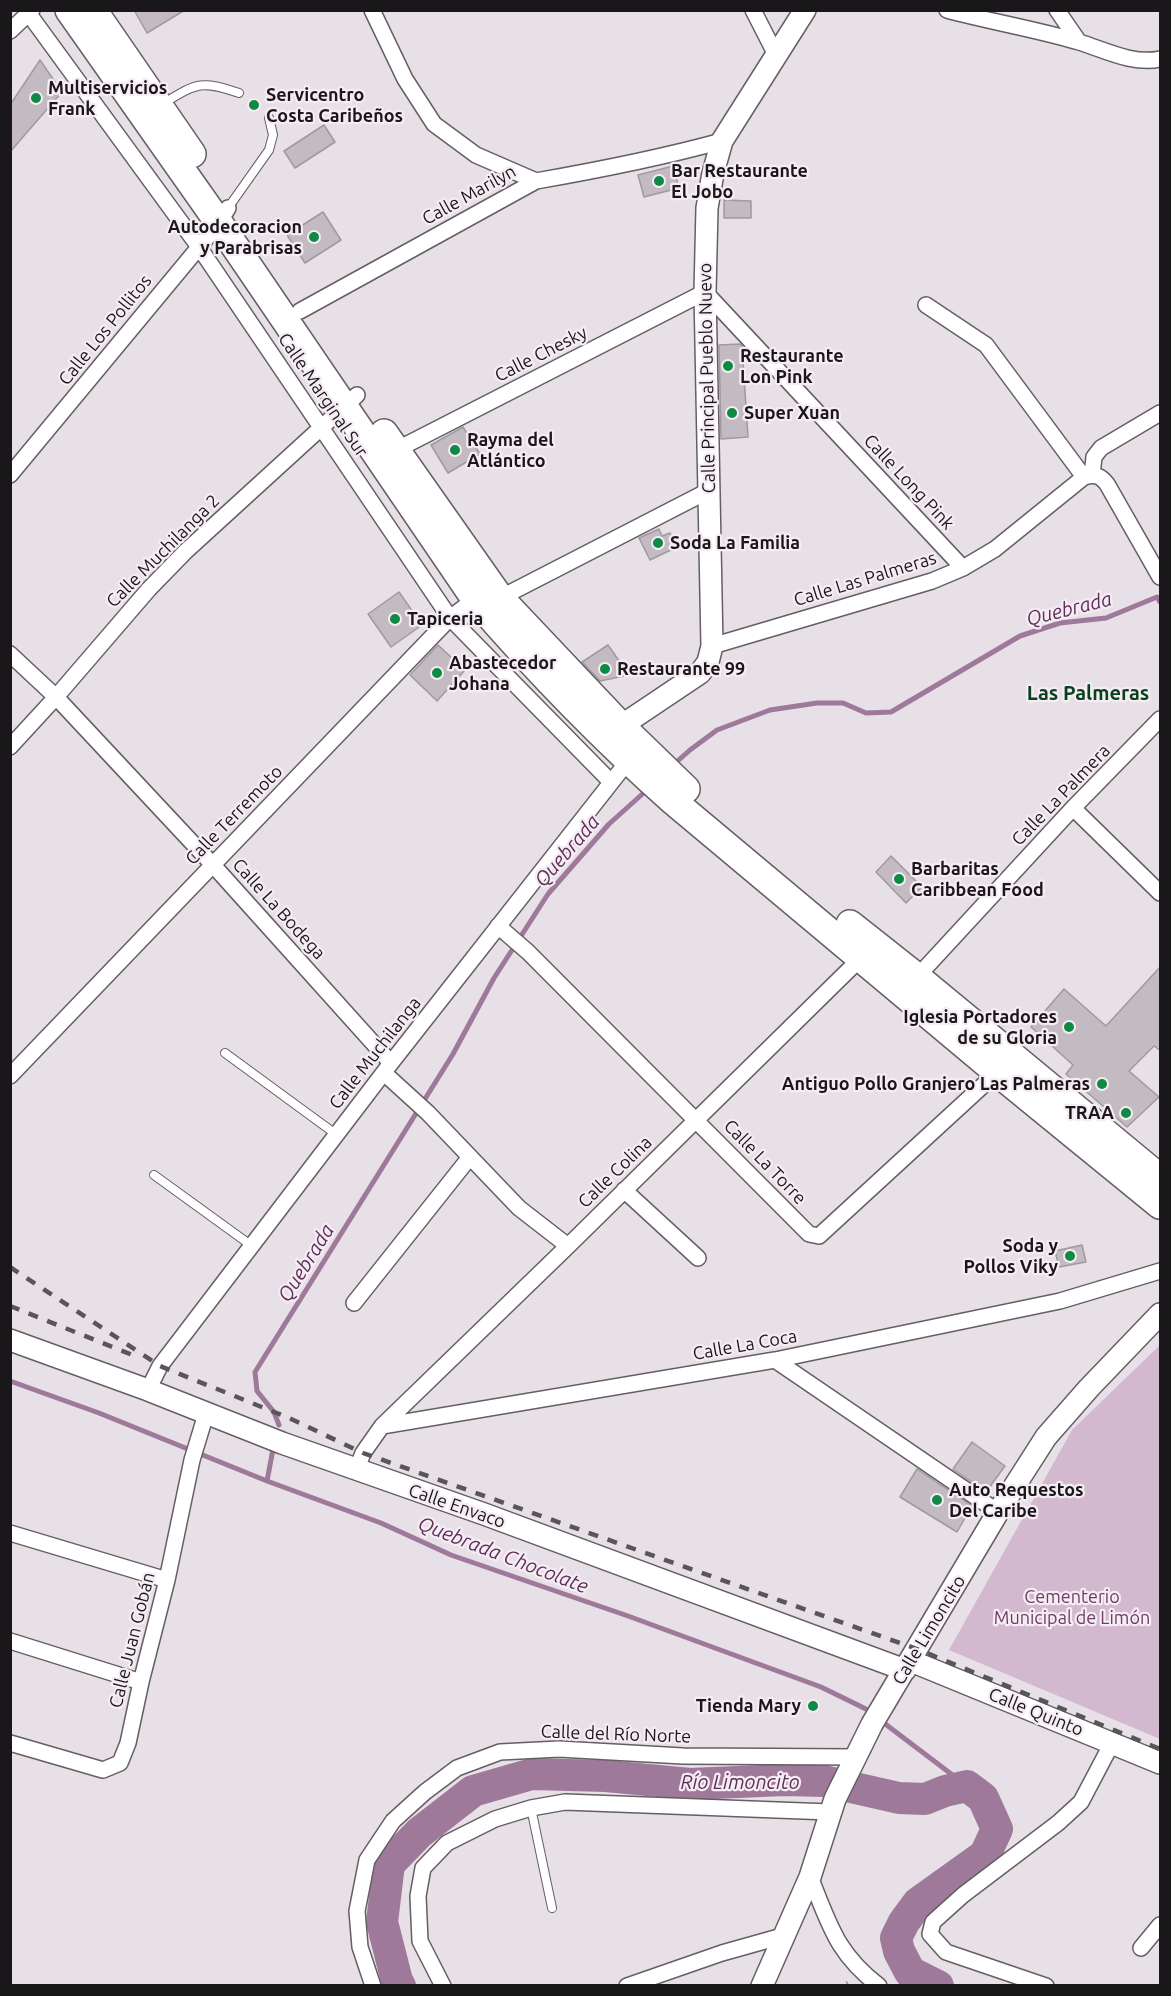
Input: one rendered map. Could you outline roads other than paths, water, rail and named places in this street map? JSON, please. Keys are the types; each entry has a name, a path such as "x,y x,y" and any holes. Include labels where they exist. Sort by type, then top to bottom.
{"highway":[{"path":"69,10 224,215 300,311 350,400 396,450 488,594 522,655 635,764 676,792 1005,1065 1161,1205"},
{"path":"93,10 160,106 224,215 350,400 488,594 621,726 635,764"},
{"path":"867,951 916,977 1005,1065 1161,1178"}],"street":[{"name":"Calle Marilyn","path":"372,10 405,79 434,124 476,154 536,181"},
{"path":"753,10 776,55"},
{"name":"Calle Principal Pueblo Nuevo","path":"621,726 700,673 708,662 712,646 705,292 707,208 722,141 805,10"},
{"path":"947,10 1078,42 1109,53 1148,62 1161,59"},
{"path":"1057,10 1078,42"},
{"path":"10,31 29,12"},
{"name":"Calle Marginal Sur","path":"29,12 199,247 450,618 635,764"},
{"path":"536,181 612,168 722,141"},
{"name":"Calle Marilyn","path":"300,311 536,181"},
{"name":"Calle Los Pollitos","path":"10,475 224,215"},
{"name":"Calle Chesky","path":"396,450 705,292"},
{"name":"Calle Long Pink","path":"705,292 963,568"},
{"path":"926,305 986,345 1088,476 1102,477 1161,577"},
{"name":"Calle Muchilanga 2","path":"10,747 149,589 186,551 350,400"},
{"path":"1088,476 1094,457 1101,448 1161,413"},
{"name":"Calle Las Palmeras","path":"712,646 932,581 963,568 995,549 1088,476"},
{"name":"Calle Terremoto","path":"10,1076 450,618 488,594 708,491"},
{"name":"Calle La Bodega","path":"10,654 56,697 213,865 388,1068 402,1089 519,1208 568,1246"},
{"name":"Calle La Palmera","path":"916,977 1074,808 1161,719"},
{"name":"Calle Muchilanga","path":"148,1390 160,1366 388,1068 503,930 635,764"},
{"path":"1074,808 1161,893"},
{"name":"Calle La Torre","path":"503,930 528,952 809,1234 819,1236 1005,1065"},
{"name":"Calle Colina","path":"382,1426 867,951"},
{"path":"354,1303 470,1157"},
{"path":"624,1190 698,1258"},
{"name":"Calle La Coca","path":"382,1426 775,1360 1060,1301 1161,1271"},
{"name":"Calle Limoncito","path":"762,1986 810,1877 833,1806 853,1763 878,1715 998,1512 1046,1437 1089,1388 1161,1314"},
{"name":"Calle Envaco","path":"10,1340 148,1390 356,1471 484,1514 908,1665"},
{"path":"775,1360 998,1512"},
{"name":"Calle Juan Gobán","path":"10,1743 103,1770 120,1763 128,1743 167,1580 192,1460 206,1414"},
{"path":"356,1471 363,1453 382,1426"},
{"path":"10,1533 167,1580"},
{"path":"10,1641 141,1682"},
{"name":"Calle Quinto","path":"908,1665 1161,1763"},
{"path":"1046,1986 946,1952 930,1934 933,1922 963,1895 1058,1823 1081,1802 1112,1743"},
{"name":"Calle del Río Norte","path":"374,1986 360,1947 357,1911 367,1860 393,1821 425,1792 457,1768 501,1752 559,1749 853,1763"},
{"path":"443,1986 420,1941 418,1896 423,1868 447,1843 495,1819 565,1802 833,1806"},
{"path":"810,1877 836,1939 846,1956 879,1986"},
{"path":"1141,1948 1161,1925"},
{"path":"627,1986 722,1953 786,1935"}],"lane":[{"path":"160,106 193,86 217,86 239,93"},
{"path":"224,215 269,150 273,135 269,117"},
{"path":"225,1053 337,1135"},
{"path":"154,1174 252,1246"},
{"path":"531,1809 552,1908"}],"waterway":[{"name":"Quebrada","path":"672,766 717,730 770,710 817,703 843,703 866,713 891,712 1020,636 1060,623 1106,618 1157,597 1160,602"},
{"name":"Quebrada","path":"279,1425 274,1412 257,1391 255,1372 453,1054 494,978 548,894 609,824 648,789"},
{"name":"Quebrada Chocolate","path":"10,1381 99,1413 267,1481 381,1523 451,1555 628,1616 821,1687 873,1714"},
{"name":"Quebrada","path":"267,1481 273,1449"},
{"name":"Quebrada Chocolate","path":"880,1720 967,1786"},
{"name":"Río Limoncito","path":"400,1986 382,1922 389,1864 419,1833 473,1791 532,1774 606,1776 690,1784 785,1780 824,1781 899,1798 925,1799 967,1786 983,1798 997,1829 985,1855 918,1903 896,1938 899,1951 910,1972 938,1986"}],"railway":[{"path":"10,1267 160,1366 289,1418 363,1453 917,1649 1160,1749"},
{"path":"10,1306 135,1356"}],"place":[{"name":"Multiservicios Frank","path":"36,98"},
{"name":"Servicentro Costa Caribeños","path":"254,105"},
{"name":"Bar Restaurante El Jobo","path":"659,181"},
{"name":"Autodecoracion y Parabrisas","path":"314,237"},
{"name":"Restaurante Lon Pink","path":"728,366"},
{"name":"Super Xuan","path":"732,413"},
{"name":"Rayma del Atlántico","path":"455,450"},
{"name":"Soda La Familia","path":"658,543"},
{"name":"Tapiceria","path":"395,619"},
{"name":"Restaurante 99","path":"605,669"},
{"name":"Abastecedor Johana","path":"437,673"},
{"name":"Barbaritas Caribbean Food","path":"899,879"},
{"name":"Iglesia Portadores de su Gloria","path":"1069,1027"},
{"name":"Antiguo Pollo Granjero Las Palmeras","path":"1102,1084"},
{"name":"TRAA","path":"1126,1113"},
{"name":"Soda y Pollos Viky","path":"1070,1256"},
{"name":"Auto Requestos Del Caribe","path":"937,1500"},
{"name":"Tienda Mary","path":"813,1706"}],"district":[{"name":"Las Palmeras","path":"1088,693"}],"park label":[{"name":"Cementerio Municipal de Limón","path":"1072,1607"}]}
